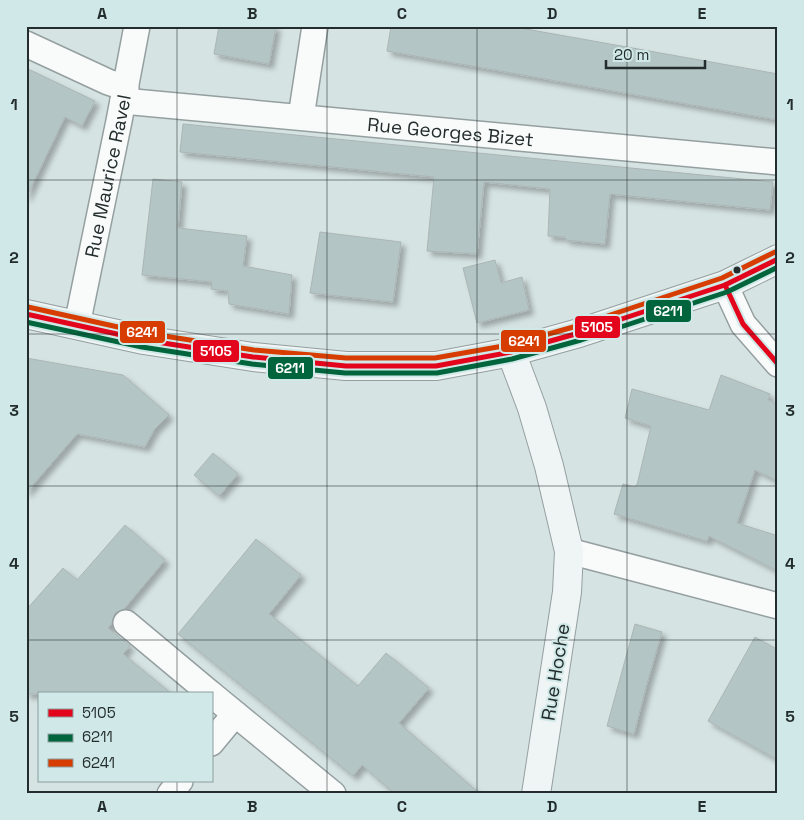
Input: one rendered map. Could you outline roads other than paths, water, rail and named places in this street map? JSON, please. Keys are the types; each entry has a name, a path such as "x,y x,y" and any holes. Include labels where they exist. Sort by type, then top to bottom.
{"street":[{"name":"Rue Maurice Ravel","path":"77,324 125,94 137,26"},
{"path":"301,117 315,26"},
{"name":"Rue Georges Bizet","path":"26,44 108,82 125,94 301,117 778,162"},
{"path":"724,285 778,259"},
{"path":"26,314 144,340 253,357 346,366 436,366 511,352 579,333 724,285 778,274"},
{"path":"724,285 742,324 778,364"},
{"name":"Rue Hoche","path":"511,352 532,408 549,466 569,551 567,592 536,794"},
{"path":"569,551 778,606"},
{"path":"126,623 209,692"},
{"path":"212,695 332,794"},
{"path":"212,742 235,714"},
{"path":"170,794 179,782"}]}
